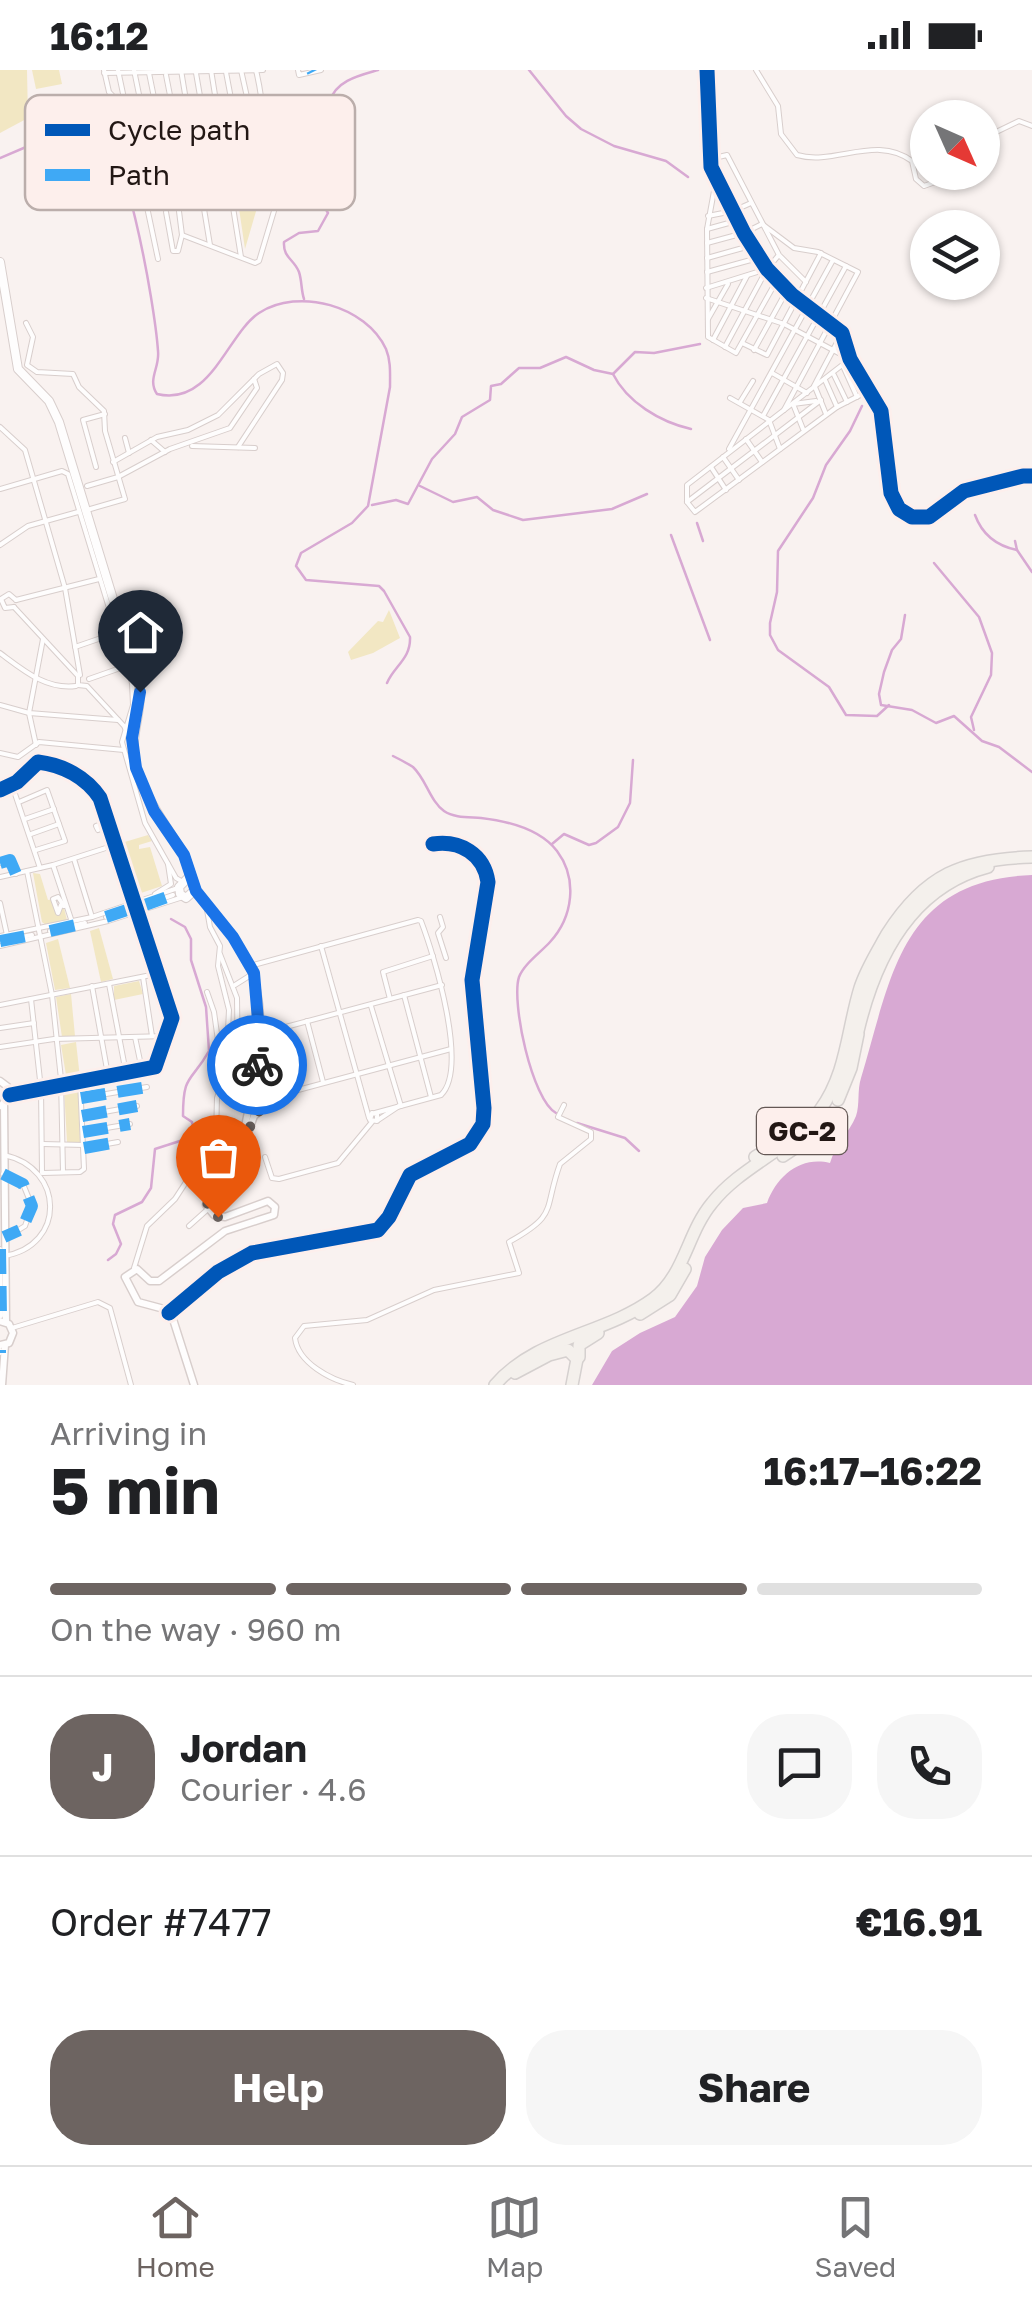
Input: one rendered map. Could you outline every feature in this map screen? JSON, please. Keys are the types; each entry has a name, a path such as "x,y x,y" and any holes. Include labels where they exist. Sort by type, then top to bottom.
{"highway":[{"name":"GC-2","path":"495,1385 527,1357 648,1302 672,1278 712,1202 821,1117 841,1070 866,972 902,912 933,881 961,866 987,860 1032,860"},
{"name":"GC-2","path":"504,1385 538,1358 653,1308 670,1296 718,1205 811,1132 833,1102 849,1067 868,992 882,960 908,919 927,898 952,880 975,870 1032,860"},
{"path":"838,1100 851,1068 858,1034"},
{"path":"783,1156 807,1140 821,1117"},
{"path":"755,1157 821,1117"},
{"path":"672,1278 689,1231"},
{"path":"572,1385 580,1362 578,1346 598,1333"},
{"path":"515,1374 568,1350 577,1359 572,1385"}],"main road":[{"path":"1,266 18,369 53,408 140,692 128,747 150,802 184,855 189,870 185,890"}],"street":[{"path":"226,70 231,95"},
{"path":"241,70 247,95"},
{"path":"104,72 259,70 262,95"},
{"path":"299,73 321,70"},
{"path":"707,70 712,126 710,159 717,178 758,258 787,290 842,333 850,359 870,390 883,422 891,492 904,514 929,517 964,491 1032,476"},
{"path":"756,70 778,106 781,134 797,156 818,157 865,148 910,160"},
{"path":"1000,130 1019,121 1032,126"},
{"path":"710,159 727,155 779,255 806,282"},
{"path":"717,178 707,229 706,323 710,339 736,353 777,280"},
{"path":"708,216 751,203"},
{"path":"148,210 158,259"},
{"path":"166,212 173,251 178,251 182,235 177,210"},
{"path":"204,210 210,245"},
{"path":"234,210 241,257"},
{"path":"182,235 255,263 259,261 275,210"},
{"path":"707,229 738,221"},
{"path":"707,243 762,224"},
{"path":"762,224 794,248 821,254 858,272 784,411"},
{"path":"706,258 752,246"},
{"path":"742,343 766,355 821,254"},
{"path":"725,347 767,269 779,255"},
{"path":"706,272 758,258"},
{"path":"725,455 833,260"},
{"path":"763,416 846,266"},
{"path":"706,288 767,269"},
{"path":"710,339 748,276"},
{"path":"706,323 730,281"},
{"path":"754,350 787,290"},
{"path":"706,298 784,324 850,359"},
{"path":"0,544 46,521 124,500 105,431 103,408 79,387 73,374 37,372 27,365 32,332 26,323"},
{"path":"826,414 815,387 842,333"},
{"path":"850,359 687,484 687,502 695,512 826,414 870,390"},
{"path":"113,462 151,440 218,416 254,379 277,364 283,372 282,380 238,448"},
{"path":"843,366 857,397"},
{"path":"772,373 807,393"},
{"path":"834,373 847,402"},
{"path":"86,486 118,477 164,452 226,430 256,388 254,379"},
{"path":"740,404 753,380"},
{"path":"824,380 837,407"},
{"path":"730,398 770,422 780,448"},
{"path":"793,404 821,400"},
{"path":"687,502 821,400"},
{"path":"793,404 804,430"},
{"path":"96,467 83,420 104,414"},
{"path":"218,416 226,430"},
{"path":"0,427 22,445 46,521 65,588 78,685"},
{"path":"125,438 130,453"},
{"path":"746,439 762,462"},
{"path":"151,440 164,452"},
{"path":"187,446 256,448"},
{"path":"725,455 739,480"},
{"path":"710,466 726,490"},
{"path":"0,490 66,471 83,511 134,695 124,726 128,747"},
{"path":"703,490 711,501"},
{"path":"103,578 65,588 15,604 5,608 0,602 2,592 12,594 15,604 43,639 88,682 124,726 145,823 176,878 233,937 252,970 259,1049 256,1071 263,1094 261,1110 254,1116 235,1165 210,1194 208,1209 189,1226"},
{"path":"75,647 118,636"},
{"path":"36,745 28,713 43,639"},
{"path":"0,653 35,678 69,687 126,666"},
{"path":"71,669 78,664"},
{"path":"0,704 28,713 118,720"},
{"path":"0,754 18,757 39,742 128,747"},
{"path":"0,790 12,785 38,762 68,770 94,790 172,1018 155,1067 10,1095 2,1105 2,1253 5,1322 12,1339 1,1348 2,1385"},
{"path":"12,785 40,868"},
{"path":"18,802 47,790 60,824 66,841 36,850"},
{"path":"25,819 54,809"},
{"path":"30,834 60,824"},
{"path":"169,1312 218,1272 252,1253 378,1230 412,1173 460,1150 480,1132 484,1108 472,980 488,882 484,867 470,851 452,844 433,844"},
{"path":"0,877 115,845"},
{"path":"143,903 172,882 159,846"},
{"path":"74,858 92,917"},
{"path":"0,863 10,860 16,874"},
{"path":"53,865 72,922"},
{"path":"27,871 52,995 61,1085 63,1172"},
{"path":"2,940 185,890"},
{"path":"143,903 185,890"},
{"path":"2,940 41,938 137,912 185,890"},
{"path":"0,904 2,940"},
{"path":"207,906 210,927 219,944 218,966 229,1010 226,1070 218,1091"},
{"path":"106,917 127,910"},
{"path":"427,936 443,927 440,918"},
{"path":"234,985 268,961 418,920 442,985 451,1049 448,1087 441,1094 375,1112 347,1155 332,1165 272,1178 264,1156"},
{"path":"50,932 85,923"},
{"path":"438,933 446,958"},
{"path":"2,940 32,935"},
{"path":"322,946 373,1120"},
{"path":"220,954 234,985 238,1066"},
{"path":"390,999 383,972 433,956"},
{"path":"0,1005 156,974"},
{"path":"142,977 152,1036"},
{"path":"109,984 126,1073"},
{"path":"296,1090 281,1036 283,1028 442,985"},
{"path":"92,986 108,1076"},
{"path":"169,1312 140,1304 125,1277 134,1270 147,1226 175,1199 213,1143 221,1062 207,992"},
{"path":"404,995 431,1097"},
{"path":"2,1253 32,1245 46,1226 50,1196 41,1174 41,1089 31,999"},
{"path":"369,1004 400,1106"},
{"path":"306,1021 323,1082"},
{"path":"0,1028 34,1023"},
{"path":"0,1047 56,1040 167,1036"},
{"path":"135,1037 142,1070"},
{"path":"239,1050 259,1049"},
{"path":"241,1152 250,1102 263,1094 283,1094 451,1049"},
{"path":"0,1081 8,1087 10,1095"},
{"path":"3,1155 27,1163 41,1174 83,1171 80,1081"},
{"path":"81,1098 147,1087"},
{"path":"250,1102 261,1110"},
{"path":"353,1385 318,1370 297,1349 295,1338 304,1326 367,1320 434,1290 519,1273 508,1242 539,1224 555,1194 560,1164 591,1139 591,1132 558,1117 564,1105"},
{"path":"82,1116 137,1106"},
{"path":"373,1120 400,1106"},
{"path":"82,1132 130,1124"},
{"path":"42,1144 84,1146 118,1142"},
{"path":"3,1174 23,1184 32,1206 25,1226 4,1237"},
{"path":"134,1270 150,1281 159,1281 225,1232 250,1221 271,1218 275,1211 268,1201 225,1216 214,1215 208,1209"},
{"path":"5,1322 98,1302 106,1304 131,1385"},
{"path":"169,1312 194,1385"}],"shaded area":[{"path":"0,70 27,70 25,120 0,133"},
{"path":"32,70 59,70 62,84 36,89"},
{"path":"239,210 256,210 245,249"},
{"path":"389,610 400,638 351,660 348,652 378,621 383,622"},
{"path":"148,835 152,841 139,845 139,849 150,847 162,886 138,894 126,854 121,854 118,844"},
{"path":"33,873 40,874 48,900 53,899 58,913 61,896 67,920 46,925 42,922"},
{"path":"1032,875 1032,1385 592,1385 612,1351 675,1317 697,1286 705,1257 722,1230 743,1208 767,1203 783,1177 800,1165 830,1163 856,1116 861,1078 894,970 928,914 954,894 988,881"},
{"path":"99,928 113,979 101,982 90,931"},
{"path":"58,939 70,988 55,990 46,943"},
{"path":"139,981 143,994 114,1000 114,986"},
{"path":"71,994 75,1036 62,1037 56,997"},
{"path":"76,1042 80,1078 67,1081 61,1045"},
{"path":"78,1086 80,1142 67,1142 64,1088"}],"waterway":[{"path":"333,95 350,80 378,70"},
{"path":"529,70 581,129 614,146 666,161 688,177"},
{"path":"0,158 25,147"},
{"path":"133,210 151,296 158,351 153,383 157,394 176,395 205,380 248,323 275,305 311,302 348,312 376,334 386,349 390,387 368,506 352,523 301,553 296,566 306,580 379,586 384,591 410,637 405,657 387,683"},
{"path":"304,299 299,272 285,252 284,242 299,233 318,231 326,210"},
{"path":"613,374 635,352 654,353 700,344"},
{"path":"372,505 396,500 408,504 432,459 455,434 462,417 490,400 491,386 501,384 519,368 540,368 566,357 613,374 646,409 691,429"},
{"path":"862,406 826,465 813,498 778,551 770,635 778,650 829,687 846,715 877,716 889,705"},
{"path":"420,486 453,502 477,497 493,510 523,520 612,509 647,494"},
{"path":"975,515 991,538 1017,550"},
{"path":"697,523 703,541"},
{"path":"671,535 710,640"},
{"path":"1015,541 1032,572"},
{"path":"934,563 979,617 992,653 991,675 971,717 974,730"},
{"path":"905,615 901,639 884,672 881,705 912,710 936,723 954,716 982,741 999,747 1032,772"},
{"path":"393,756 413,767 444,811 522,827 550,843 564,862 570,886 564,921 521,972 517,989 521,1028 532,1071 539,1090 556,1113"},
{"path":"552,844 564,834 589,845 618,827 630,803 633,760"},
{"path":"108,1260 121,1244 113,1224 115,1215 142,1202 151,1188 155,1149 183,1140 194,1131 192,1122 183,1116 185,1092 189,1079 209,1051 206,1007 191,960 191,939 185,927 171,919"},
{"path":"577,1123 625,1138 639,1151"}],"marked path":[{"path":"0,863 10,860 16,874"},
{"path":"142,906 173,895"},
{"path":"106,917 127,910"},
{"path":"50,931 85,923"},
{"path":"0,941 32,935"},
{"path":"81,1098 147,1087"},
{"path":"82,1116 137,1106"},
{"path":"83,1132 130,1124"},
{"path":"84,1148 118,1142"},
{"path":"3,1174 23,1184 32,1206 22,1229 4,1237"},
{"path":"0,1249 1,1316"}],"cycle path":[{"path":"707,70 711,167 767,269 792,295 842,333 850,359 881,411 891,493 899,509 912,517 929,517 964,491 1032,476"},
{"path":"0,790 17,782 38,762 73,773 100,798 172,1018 155,1067 10,1095"},
{"path":"169,1313 218,1272 252,1253 378,1230 410,1175 470,1144 483,1124 472,980 488,882 482,864 469,851 452,844 433,844"}],"way so far":[{"path":"218,1217 208,1209 207,1200 239,1158 254,1116 270,1102 256,1080 257,1065"}],"route":[{"path":"140,692 132,738 136,768 154,811 184,855 196,891 233,937 254,973 259,1032 257,1065"}]}
